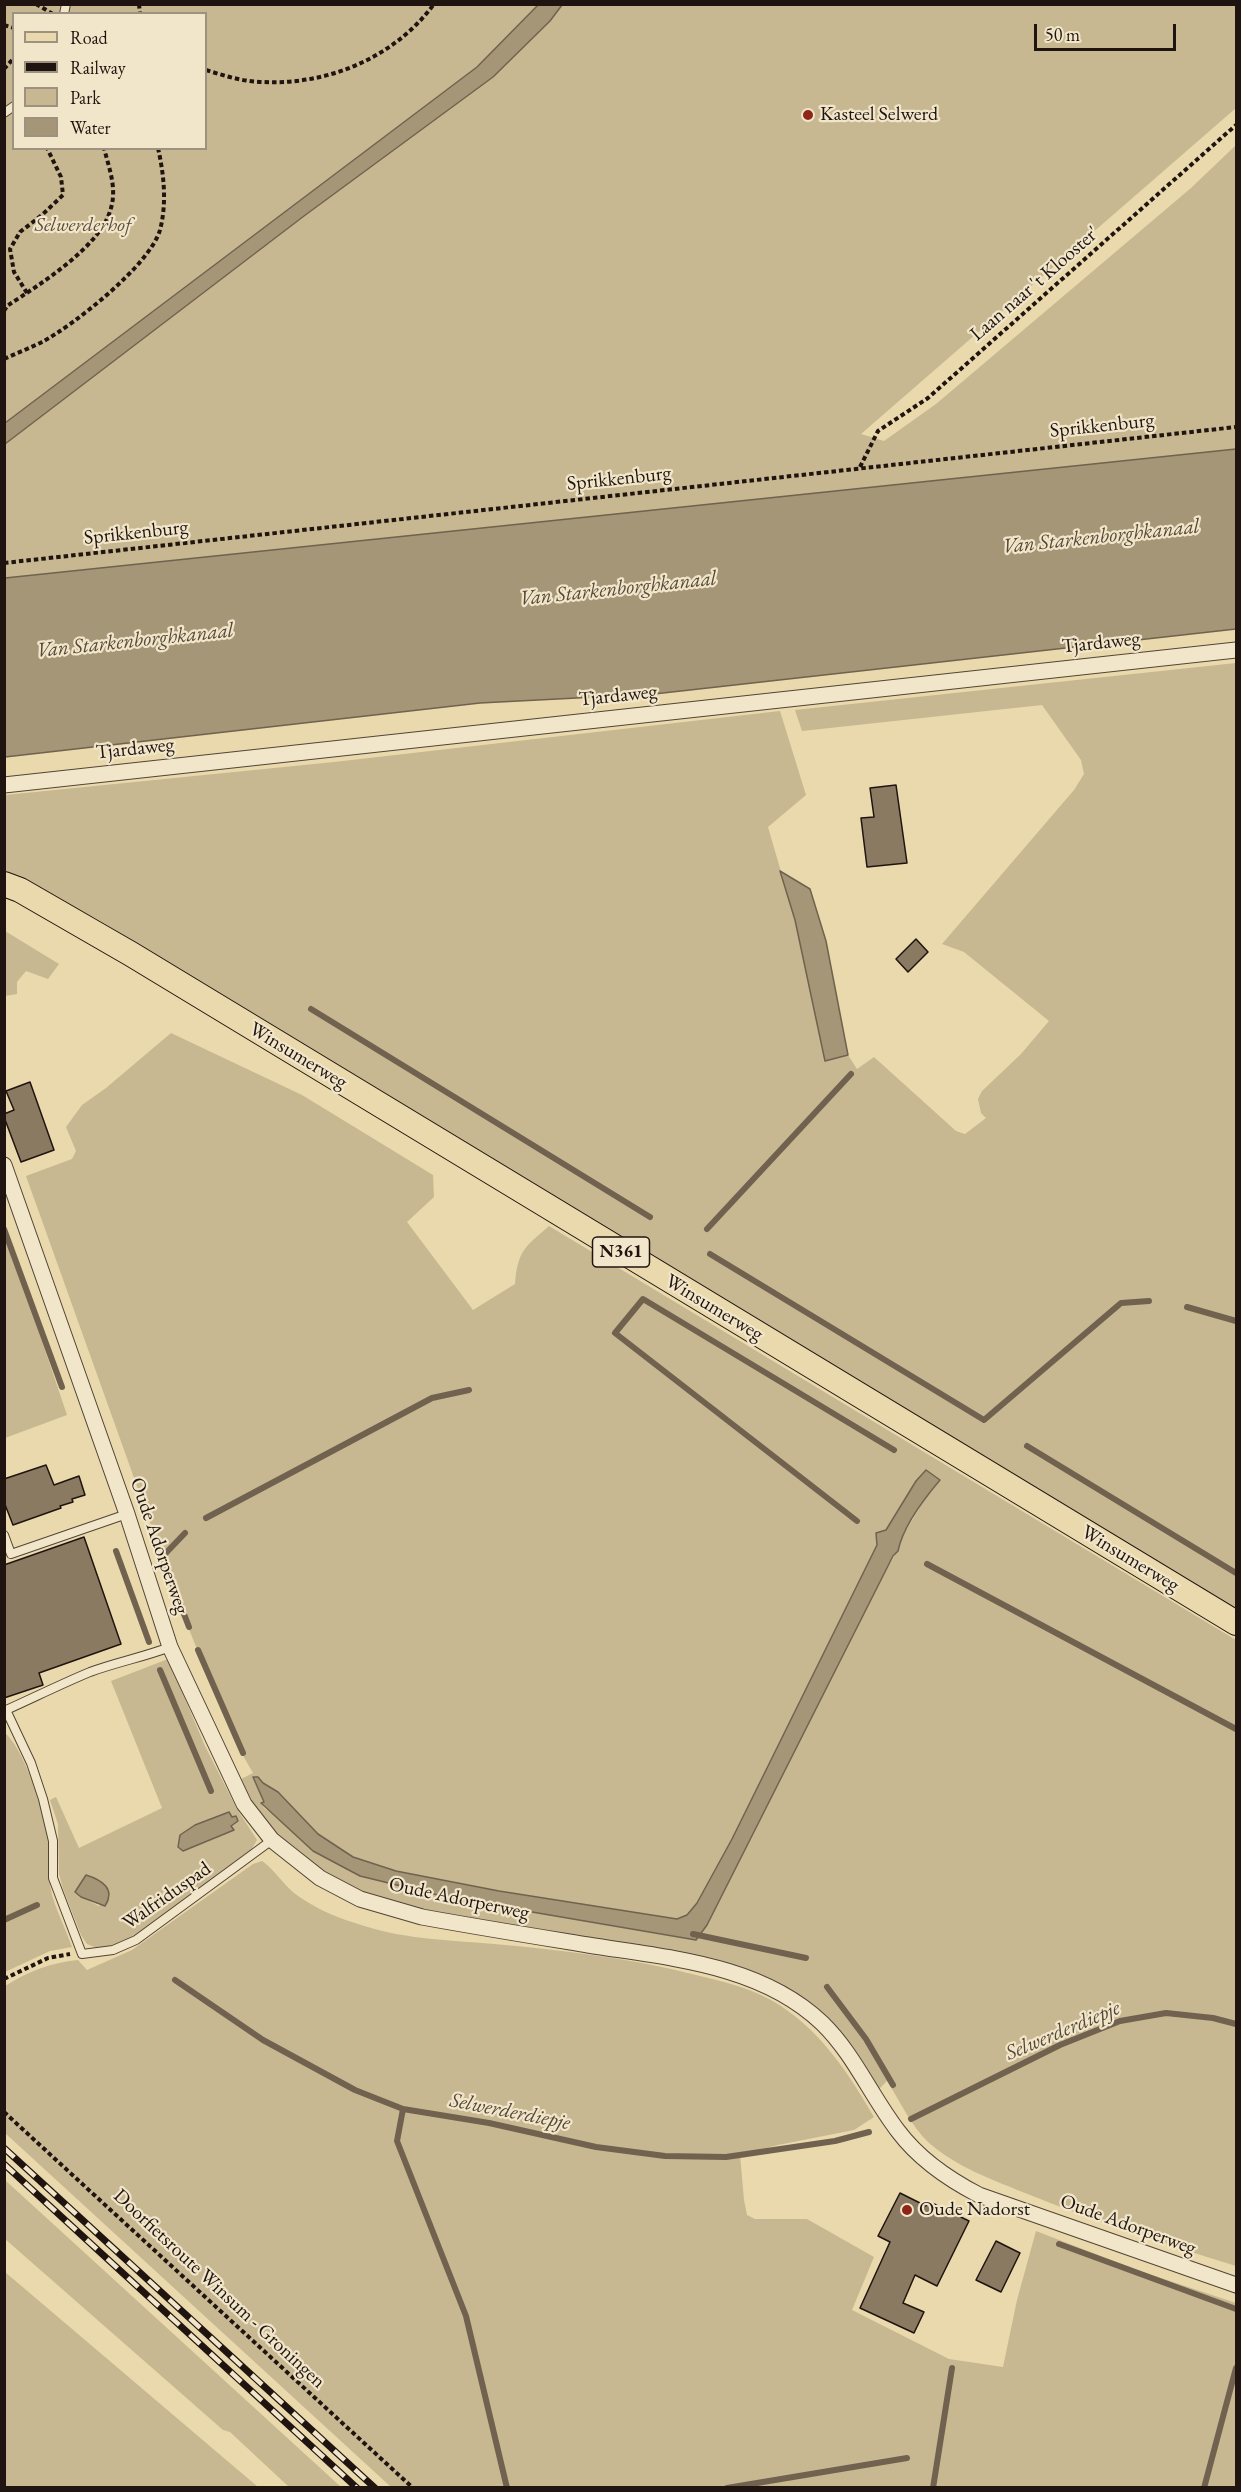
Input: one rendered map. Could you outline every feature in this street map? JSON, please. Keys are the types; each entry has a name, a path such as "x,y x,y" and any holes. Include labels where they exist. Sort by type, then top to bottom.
{"main road":[{"name":"Winsumerweg","path":"4,884 20,890 131,954 1236,1623"}],"street":[{"name":"Tjardaweg","path":"4,784 1236,650"},
{"name":"Oude Adorperweg","path":"4,1165 127,1514 170,1647 244,1804 272,1840 302,1865 339,1889 382,1906 422,1917 686,1961 733,1973 764,1985 802,2007 835,2037 898,2131 926,2161 951,2180 979,2195 1236,2284"}],"lane":[{"path":"4,1535 11,1554 127,1514"},
{"path":"82,1954 53,1878 53,1841 43,1799 31,1763 5,1711 89,1673 170,1647"},
{"name":"Walfriduspad","path":"82,1954 113,1950 136,1940 272,1840"}],"path":[{"path":"207,70 231,78 264,82 302,80 330,74 359,64 399,42 418,25 434,4"},
{"name":"Laan naar 't Klooster'","path":"860,467 878,431 928,398 1236,125"},
{"path":"27,293 14,272 10,249 20,232 63,195 61,177 47,150"},
{"path":"4,311 7,306 71,260 101,230 111,207 113,180 105,150"},
{"path":"4,351 6,358 43,341 87,311 136,269 160,232 164,194 163,169 158,150"},
{"name":"Sprikkenburg","path":"4,563 1236,427"},
{"path":"4,1978 48,1958 64,1954 82,1954"},
{"name":"Doorfietsroute Winsum - Groningen","path":"4,2112 413,2487"}],"green space":[{"name":"Selwerderhof","path":"4,5 539,5 477,67 5,423"},
{"path":"562,5 1236,5 1236,108 861,434 884,441 936,404 1191,188 1236,145 1236,449 5,578 5,444 304,216 493,77 550,21"},
{"path":"1236,663 1236,1610 97,919 5,872 5,795 334,762 780,711 806,795 768,827 795,920 825,1061 848,1055 857,1069 874,1057 956,1131 965,1134 986,1118 981,1113 978,1099 982,1091 1021,1054 1049,1021 964,952 942,944 1074,790 1084,774 1081,760 1042,705 802,731 795,710"},
{"path":"5,931 59,964 48,979 26,971 17,982 17,994 5,996"},
{"path":"171,1033 302,1095 433,1175 434,1197 407,1222 473,1310 515,1284 518,1264 524,1250 549,1226 1236,1640 1236,2266 1077,2213 987,2177 950,2159 922,2136 887,2081 879,2089 813,2008 633,1945 417,1908 369,1895 351,1888 310,1865 282,1840 258,1811 239,1780 253,1773 233,1738 182,1612 26,1176 72,1159 76,1151 66,1127 82,1105 106,1088","holes":["926,1471 940,1480 925,1499 899,1542 899,1548 882,1577 707,1925 689,1939 450,1898 360,1876 264,1808 261,1803 264,1803 253,1777 258,1777 278,1792 318,1834 353,1857 396,1871 499,1891 678,1919 687,1915 697,1903 732,1839 877,1545 876,1533 886,1530 916,1481"]},
{"path":"5,1231 67,1415 4,1438"},
{"path":"168,1659 205,1746 237,1809 257,1840 250,1852 143,1930 119,1944 97,1948 87,1944 81,1935 63,1889 59,1874 58,1824 50,1800 56,1797 79,1848 162,1808 111,1681","holes":["104,1885 110,1898 99,1906 76,1892"]},
{"path":"4,1732 19,1752 38,1798 48,1839 52,1895 72,1947 50,1951 5,1972"},
{"path":"262,1861 294,1893 308,1902 339,1918 372,1928 423,1938 545,1949 646,1964 740,1987 781,2006 810,2029 834,2056 874,2117 854,2130 740,2155 747,2215 755,2219 807,2219 874,2257 852,2310 949,2359 1003,2367 1017,2300 1036,2231 1137,2270 1236,2303 1236,2487 391,2487 5,2133 5,1986 31,1972 58,1963 78,1960 87,1970 132,1950 253,1864"},
{"path":"5,2180 341,2487 289,2487 230,2432 223,2430 5,2239"},
{"path":"5,2272 258,2487 5,2487"}],"water":[{"path":"539,4 562,5 550,21 493,77 304,216 5,444 5,423 477,67"},
{"name":"Van Starkenborghkanaal","path":"1236,449 1236,629 654,694 480,703 5,757 5,578"},
{"path":"780,871 810,889 826,941 848,1055 825,1061 795,920"},
{"path":"926,1470 940,1480 904,1532 898,1551 893,1556 707,1925 696,1940 450,1898 360,1876 313,1851 261,1803 264,1802 253,1777 258,1777 278,1792 318,1834 353,1857 396,1871 499,1891 677,1919 687,1915 697,1903 732,1839 877,1545 876,1533 886,1530 916,1481"},
{"path":"229,1812 232,1817 236,1816 238,1821 231,1826 234,1830 183,1851 178,1847 180,1835 195,1825"},
{"path":"86,1875 106,1886 109,1895 105,1906 81,1897 75,1892"}],"building":[{"path":"896,785 907,863 867,867 861,818 874,817 870,788"},
{"path":"916,939 928,952 908,972 896,959"},
{"path":"30,1082 54,1150 21,1162 4,1117 4,1114 14,1110 6,1091"},
{"path":"46,1465 54,1485 79,1476 85,1495 72,1499 73,1502 60,1506 61,1508 13,1525 4,1502 4,1479"},
{"path":"84,1537 121,1644 39,1673 43,1685 4,1698 4,1565"},
{"path":"900,2193 926,2206 928,2201 969,2221 937,2286 915,2275 903,2303 924,2312 914,2333 860,2308 890,2242 878,2236"},
{"path":"996,2241 1020,2253 1001,2292 976,2280"}],"waterway":[{"path":"311,1009 650,1217"},
{"path":"707,1229 851,1074"},
{"path":"4,1229 62,1387"},
{"path":"710,1254 984,1420 1121,1303 1149,1301"},
{"path":"857,1521 615,1333 643,1299 894,1450"},
{"path":"1187,1307 1236,1321"},
{"path":"206,1518 432,1398 469,1390"},
{"path":"1027,1446 1236,1573"},
{"path":"185,1533 165,1554 163,1560 189,1627"},
{"path":"116,1551 149,1642"},
{"path":"927,1564 1236,1729"},
{"path":"198,1650 243,1753"},
{"path":"160,1670 211,1791"},
{"path":"4,1920 37,1905"},
{"path":"693,1934 806,1958"},
{"name":"Selwerderdiepje","path":"175,1980 263,2040 355,2090 403,2109 489,2123 596,2147 665,2156 726,2157 835,2141 869,2132"},
{"path":"827,1987 866,2039 893,2085"},
{"name":"Selwerderdiepje","path":"911,2119 1060,2045 1120,2021 1166,2013 1213,2018 1236,2024"},
{"path":"403,2109 397,2141 466,2316 507,2488"},
{"path":"1059,2244 1236,2309"},
{"path":"933,2488 952,2368"},
{"path":"1204,2488 1236,2368"},
{"path":"727,2488 907,2458"}],"railway":[{"path":"4,2148 375,2488"},
{"path":"4,2164 357,2488"}],"place":[{"name":"Kasteel Selwerd","path":"808,115"},
{"name":"Oude Nadorst","path":"907,2210"}]}
